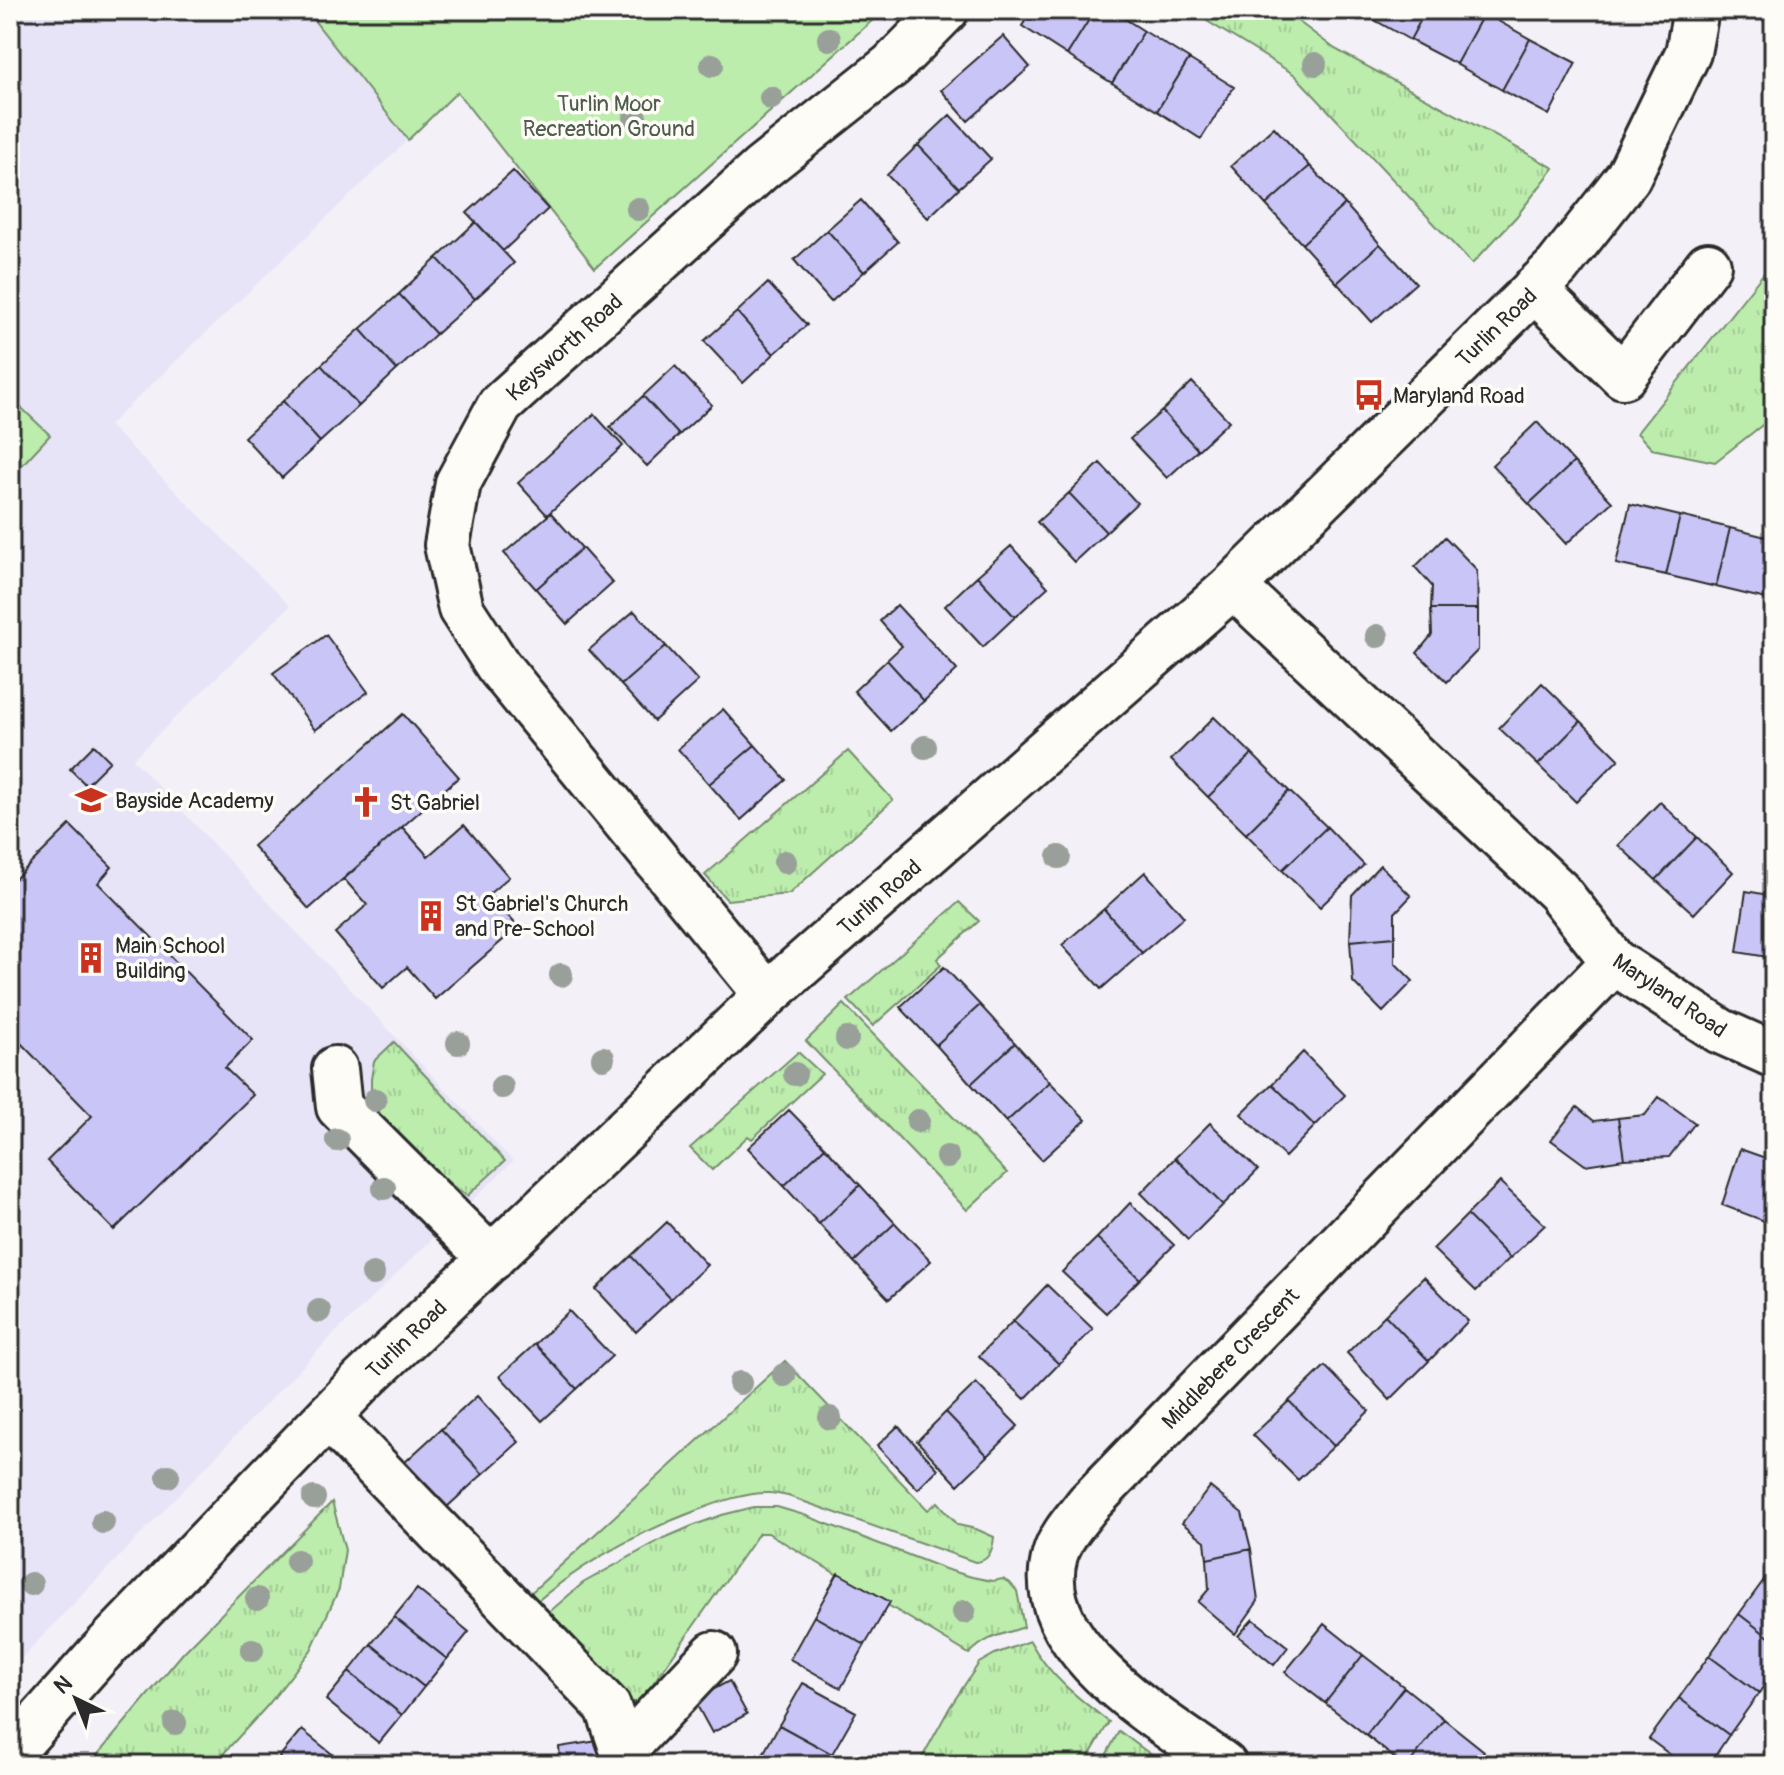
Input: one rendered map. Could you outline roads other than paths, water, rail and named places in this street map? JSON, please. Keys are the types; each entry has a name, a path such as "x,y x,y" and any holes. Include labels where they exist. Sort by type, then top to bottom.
{"street":[{"name":"Keysworth Road","path":"767,995 498,666 461,609 447,545 458,483 500,405 761,169 892,65 946,10"},
{"name":"Turlin Road","path":"26,1755 97,1656 362,1381 767,995 1233,586 1557,267 1628,177 1688,53 1696,10"},
{"path":"1534,289 1623,376 1708,265"},
{"name":"Maryland Road","path":"1233,586 1558,891 1614,962 1720,1031 1774,1055"},
{"name":"Middlebere Crescent","path":"1224,1765 1133,1700 1106,1677 1074,1642 1053,1597 1051,1577 1061,1542 1088,1504 1614,962"},
{"path":"335,1069 339,1107 491,1259"},
{"path":"328,1417 608,1707 623,1758"},
{"path":"623,1758 714,1654"}],"place":[{"name":"Maryland Road","path":"1369,395"},
{"name":"Bayside Academy","path":"91,800"},
{"name":"St Gabriel","path":"366,802"},
{"name":"St Gabriel's Church and Pre-School","path":"431,916"},
{"name":"Main School Building","path":"91,958"}],"park label":[{"name":"Turlin Moor Recreation Ground","path":"609,116"}]}
